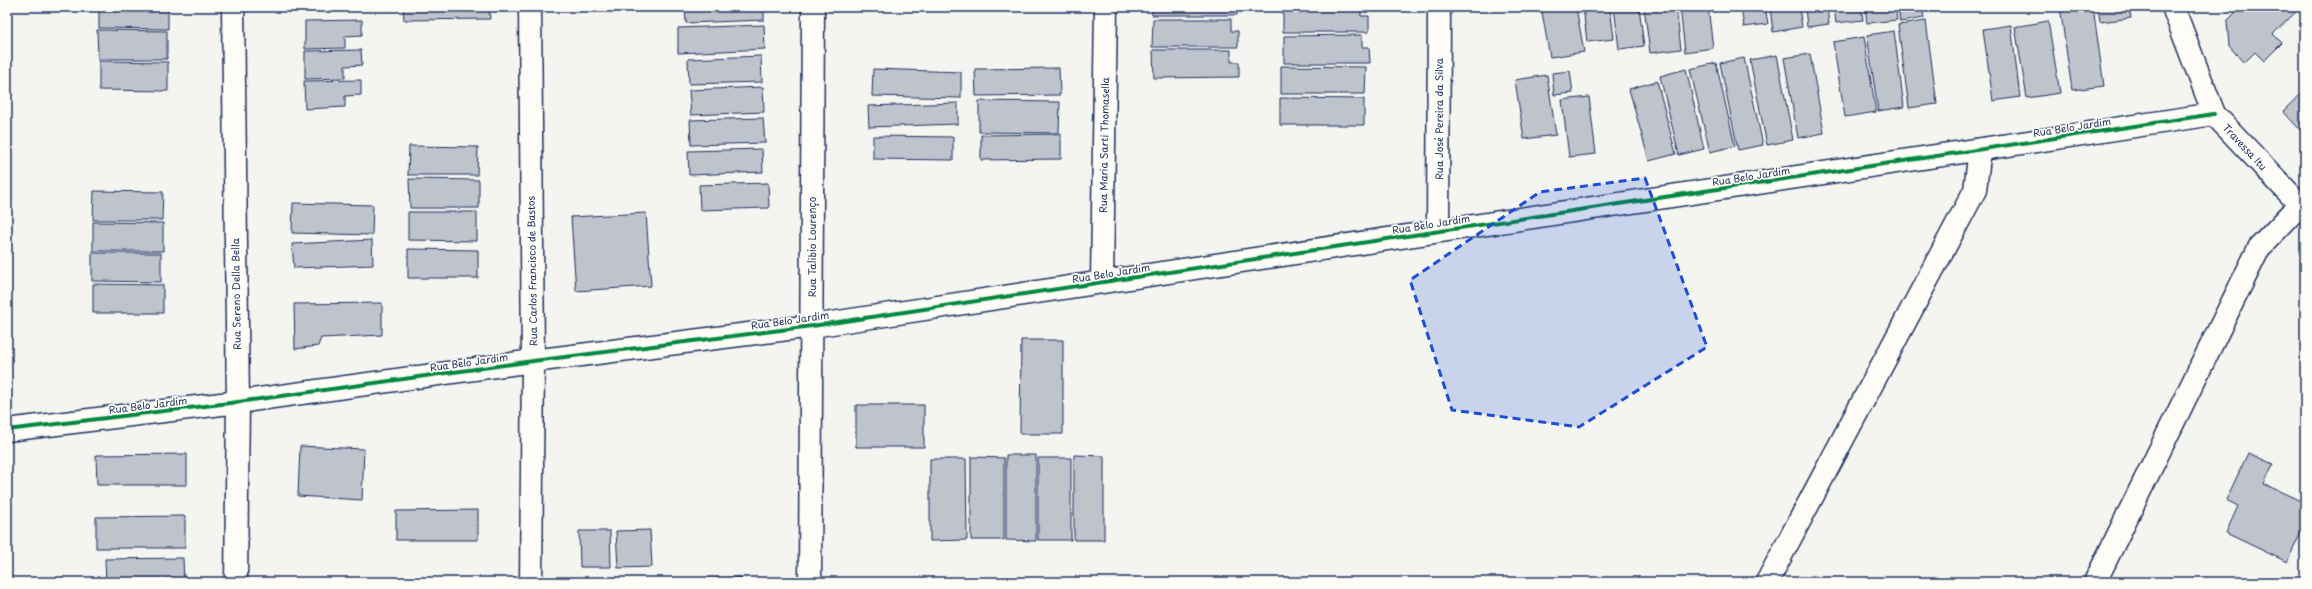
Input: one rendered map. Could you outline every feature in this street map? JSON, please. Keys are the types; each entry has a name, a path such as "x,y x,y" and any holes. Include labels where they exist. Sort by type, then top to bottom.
{"street":[{"name":"Rua Sereno Della Bella","path":"233,7 238,402 236,582"},
{"name":"Rua Carlos Francisco de Bastos","path":"530,7 533,361 531,582"},
{"name":"Rua Talibio Lourenço","path":"810,582 813,7"},
{"name":"Rua Maria Sarti Thomasella","path":"1102,282 1106,7"},
{"name":"Rua José Pereira da Silva","path":"1438,231 1439,7"},
{"name":"Travessa Itu","path":"2173,7 2214,114 2303,208"},
{"name":"Rua Belo Jardim","path":"7,430 238,402 533,361 812,326 2214,114"},
{"path":"1767,582 1975,190 1980,149"},
{"path":"2095,582 2259,248 2303,208"}],"highlighted area":[{"path":"1645,178 1707,347 1579,427 1452,410 1410,280 1540,192"}],"building":[{"path":"99,7 168,7 168,29 99,28"},
{"path":"403,7 489,7 490,19 404,20"},
{"path":"685,7 764,7 764,20 686,23"},
{"path":"1152,7 1237,7 1237,15 1152,15"},
{"path":"1283,7 1361,7 1361,16 1369,16 1369,32 1283,32"},
{"path":"1541,7 1576,7 1584,52 1550,57"},
{"path":"1583,7 1610,7 1614,39 1587,42"},
{"path":"1614,7 1639,7 1644,46 1619,49"},
{"path":"1644,7 1676,7 1681,49 1650,53"},
{"path":"1680,7 1708,7 1713,48 1685,52"},
{"path":"1741,7 1765,7 1768,24 1744,27"},
{"path":"1770,7 1799,7 1802,27 1773,32"},
{"path":"1805,7 1827,7 1829,24 1807,27"},
{"path":"1834,7 1861,7 1863,20 1836,23"},
{"path":"1865,7 1895,7 1897,20 1867,23"},
{"path":"1898,7 1922,7 1924,18 1900,22"},
{"path":"2060,7 2093,7 2104,86 2072,90"},
{"path":"2098,7 2129,7 2131,18 2100,22"},
{"path":"2241,7 2301,7 2273,34 2282,43 2264,61 2255,52 2244,63 2229,46 2227,21"},
{"path":"1153,19 1231,19 1231,31 1238,31 1238,47 1152,47"},
{"path":"362,20 362,35 345,36 345,48 305,49 305,21"},
{"path":"1926,21 1937,104 1909,108 1898,25"},
{"path":"2048,21 2060,93 2027,98 2015,27"},
{"path":"764,25 765,49 678,53 678,28"},
{"path":"2011,25 2020,97 1993,101 1983,29"},
{"path":"97,30 167,31 167,59 98,59"},
{"path":"1894,31 1904,107 1878,111 1867,35"},
{"path":"1362,35 1362,47 1369,47 1370,63 1284,63 1284,36"},
{"path":"1864,37 1876,112 1845,117 1833,42"},
{"path":"361,50 362,65 345,66 345,78 305,79 305,51"},
{"path":"1153,50 1231,50 1231,62 1239,62 1239,77 1154,78"},
{"path":"1810,54 1824,133 1798,138 1784,58"},
{"path":"1777,55 1793,140 1767,145 1750,60"},
{"path":"761,56 762,82 689,84 688,59"},
{"path":"1744,58 1763,145 1738,150 1720,63"},
{"path":"99,61 168,62 168,91 99,90"},
{"path":"1716,63 1735,146 1710,152 1690,69"},
{"path":"1281,66 1366,67 1365,94 1281,94"},
{"path":"1059,68 1060,95 976,96 975,69"},
{"path":"873,69 961,72 961,98 872,96"},
{"path":"1686,69 1704,149 1679,155 1660,76"},
{"path":"1570,71 1573,93 1554,95 1552,73"},
{"path":"1547,75 1556,135 1524,139 1515,80"},
{"path":"361,80 361,95 345,96 345,107 305,109 304,81"},
{"path":"1657,81 1676,154 1649,161 1629,89"},
{"path":"763,87 764,112 691,115 689,90"},
{"path":"2305,90 2305,127 2301,131 2283,111"},
{"path":"1589,97 1596,154 1569,157 1562,100"},
{"path":"1280,98 1364,99 1364,125 1280,125"},
{"path":"979,101 1060,102 1059,133 979,132"},
{"path":"958,103 958,124 869,127 868,106"},
{"path":"763,118 765,143 691,145 690,120"},
{"path":"1061,134 1061,159 981,160 981,135"},
{"path":"873,136 953,137 953,160 873,159"},
{"path":"409,146 478,147 477,175 408,175"},
{"path":"762,149 763,172 689,175 688,151"},
{"path":"409,179 479,180 479,208 410,208"},
{"path":"768,183 769,208 700,210 699,185"},
{"path":"94,191 163,192 162,220 93,220"},
{"path":"293,203 373,205 372,235 292,233"},
{"path":"408,212 477,212 477,241 408,240"},
{"path":"646,213 651,286 576,291 571,217"},
{"path":"93,222 163,223 163,251 93,251"},
{"path":"372,240 373,265 294,268 292,244"},
{"path":"408,249 478,250 478,278 408,278"},
{"path":"92,253 161,253 161,282 92,281"},
{"path":"93,284 163,285 163,313 93,313"},
{"path":"382,303 382,335 321,338 318,346 295,349 294,304"},
{"path":"1021,340 1063,340 1063,434 1020,434"},
{"path":"856,405 924,405 924,447 856,447"},
{"path":"300,446 364,449 362,500 298,496"},
{"path":"2248,453 2273,464 2264,484 2305,503 2305,524 2287,562 2226,533 2238,506 2226,500"},
{"path":"187,454 187,485 97,485 96,455"},
{"path":"1006,455 1036,455 1036,541 1006,540"},
{"path":"1074,455 1104,456 1104,540 1074,540"},
{"path":"971,457 1004,458 1004,540 971,540"},
{"path":"1038,458 1071,458 1071,540 1038,540"},
{"path":"930,459 966,459 967,540 930,541"},
{"path":"478,510 478,540 396,540 396,511"},
{"path":"185,516 185,548 96,548 96,517"},
{"path":"650,530 652,567 618,568 616,531"},
{"path":"579,531 610,531 611,567 580,567"},
{"path":"183,558 184,582 106,582 105,559"},
{"path":"741,577 741,582 690,582 690,579"}],"cycle path":[{"path":"7,430 238,402 533,361 812,326 2214,114"}]}
